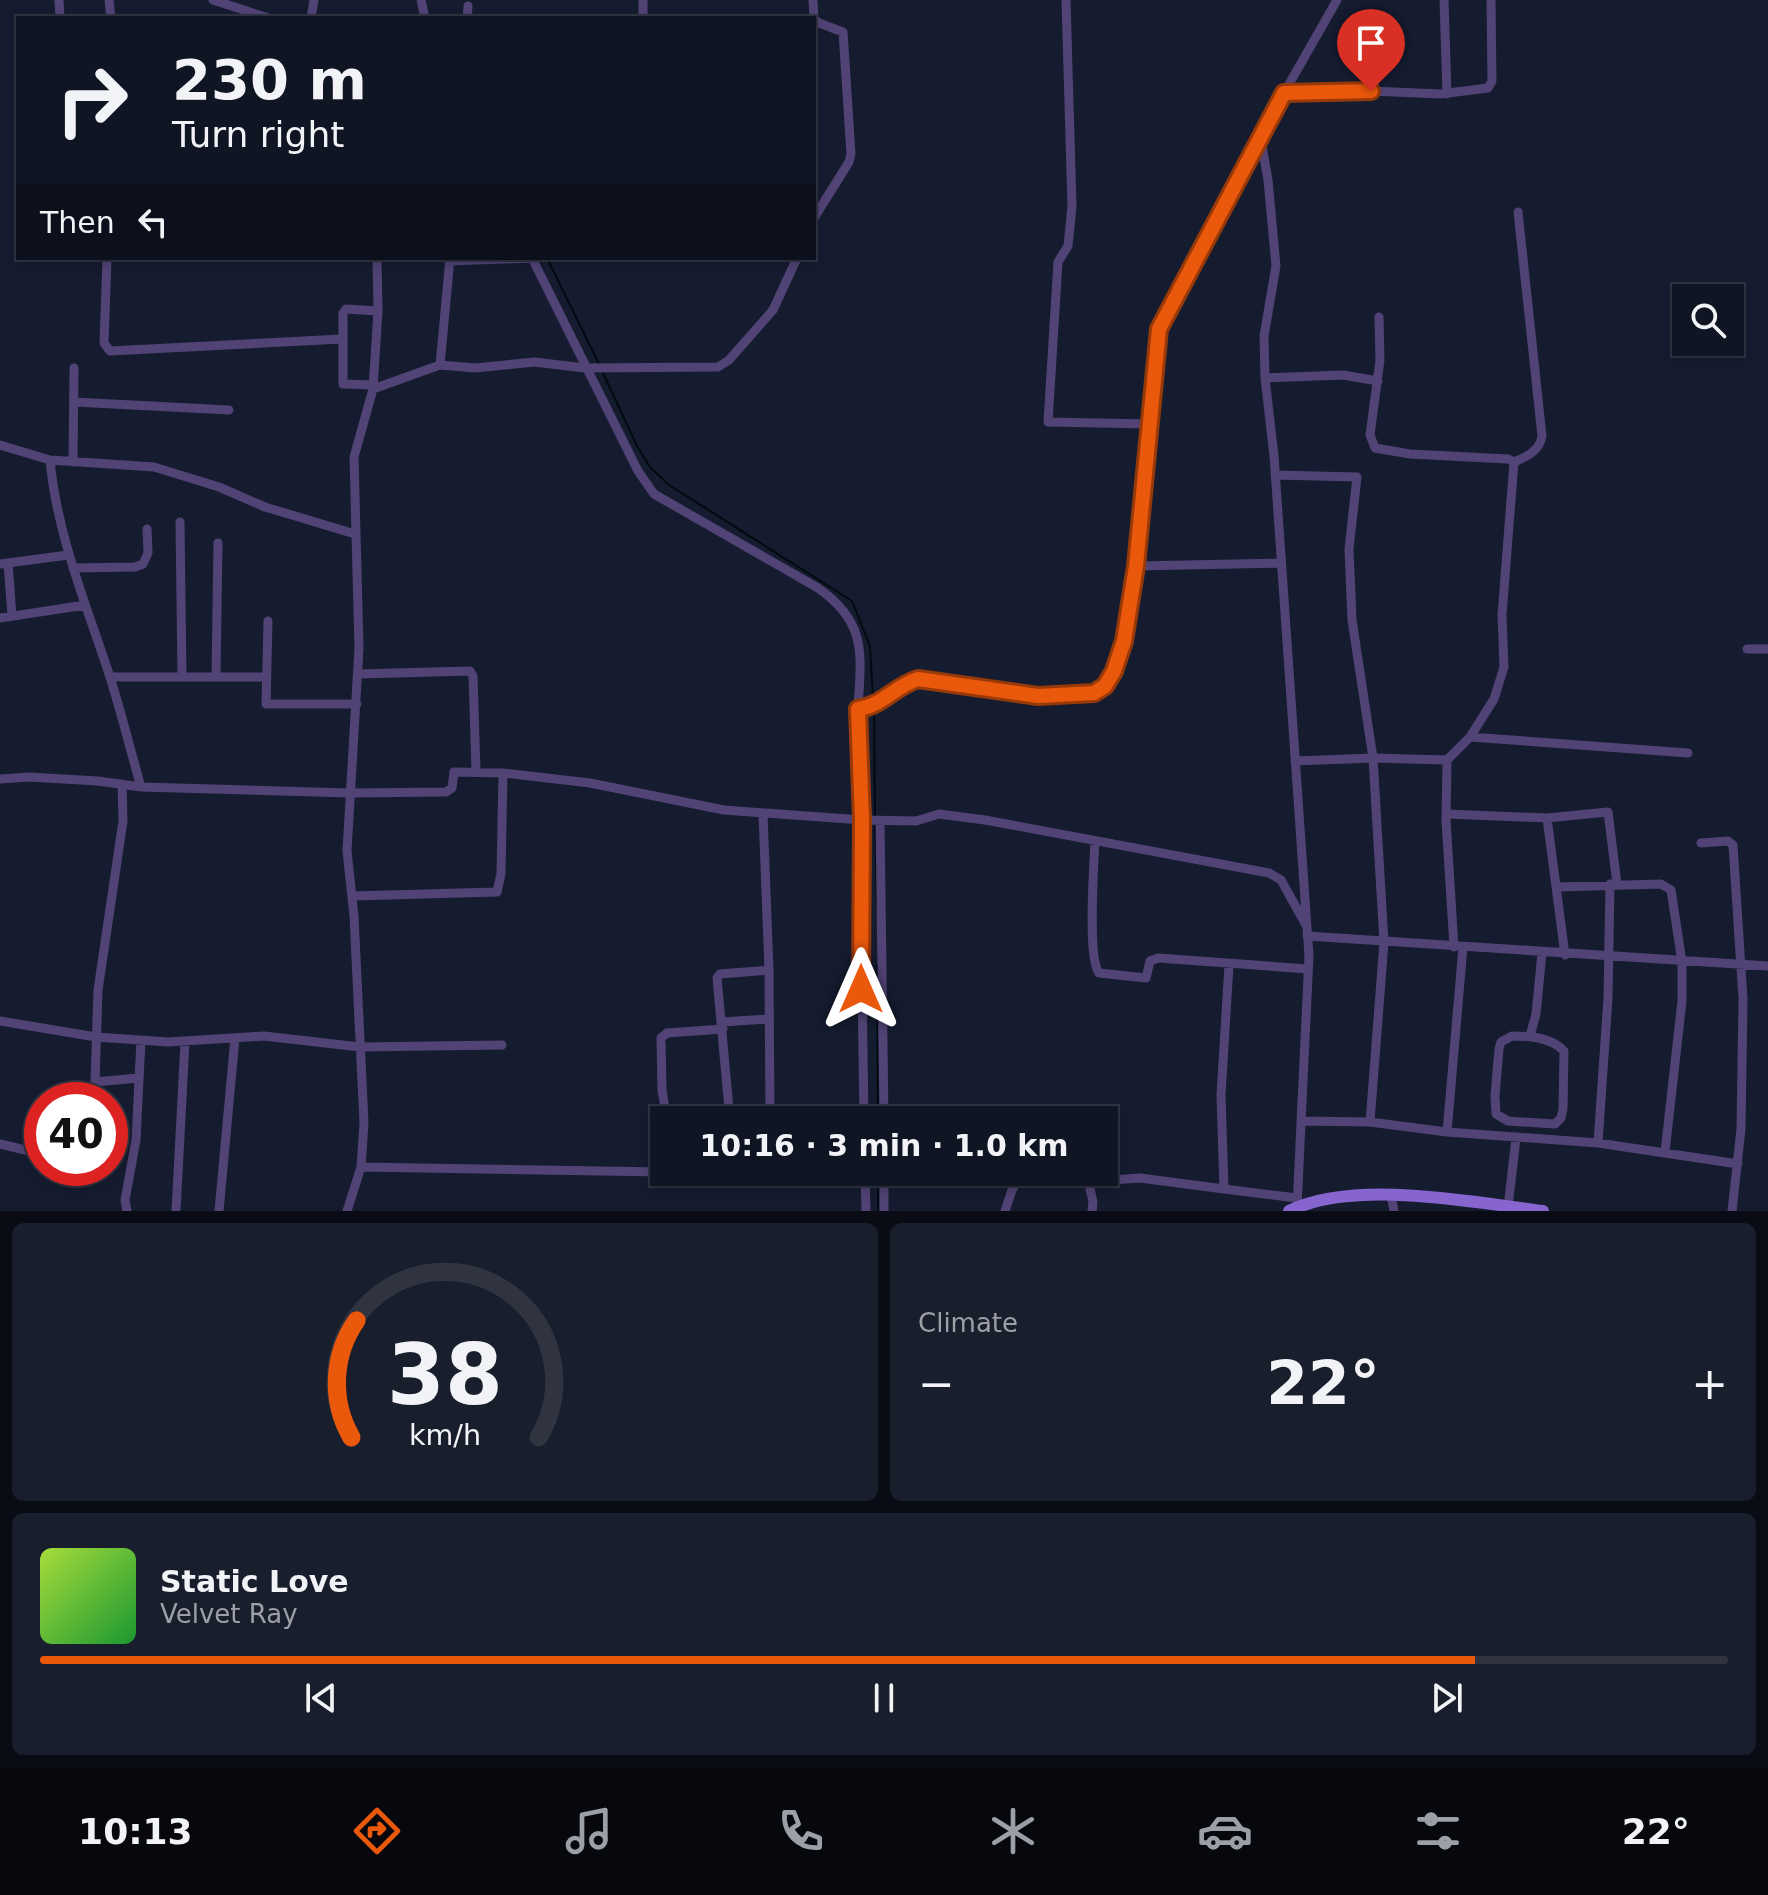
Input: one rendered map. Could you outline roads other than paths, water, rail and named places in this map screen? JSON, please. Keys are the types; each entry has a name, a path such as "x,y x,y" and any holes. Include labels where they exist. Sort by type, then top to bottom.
{"main road":[{"path":"1293,1208 1327,1198 1367,1194 1543,1211"}],"street":[{"path":"213,0 262,16"},
{"path":"643,0 643,16"},
{"path":"1066,0 1072,206 1068,246 1058,262 1048,422 1150,424"},
{"path":"867,708 900,685 918,679 1038,696 1094,693 1105,686 1114,671 1124,641 1136,566 1159,329 1260,135 1337,0"},
{"path":"1444,0 1447,94"},
{"path":"1284,93 1375,91 1447,94 1486,89 1491,84 1491,0"},
{"path":"467,16 468,6"},
{"path":"816,20 843,32 851,154 816,215"},
{"path":"1118,1180 1140,1178 1224,1189 1293,1208 1301,1121 1307,930 1275,475 1265,378 1265,321 1276,266 1268,180 1260,135"},
{"path":"1379,317 1378,381 1370,435 1375,448 1410,454 1508,459 1514,462 1527,457 1539,447 1542,436 1518,212"},
{"path":"107,260 104,343 110,351 342,339"},
{"path":"347,1211 361,1167 364,1123 347,851 358,674 354,457 374,387 377,260"},
{"path":"440,365 450,260"},
{"path":"533,260 638,471 654,494 818,588 847,615 861,650 867,708 864,1106"},
{"path":"378,311 345,310 343,384 374,387 440,365 475,368 534,362 585,368 692,369 722,366 773,310 796,260"},
{"path":"73,462 74,368"},
{"path":"1265,378 1343,375 1378,381"},
{"path":"74,402 229,410"},
{"path":"0,445 50,460 154,467 219,487 265,507 355,534"},
{"path":"50,460 53,491 68,555 110,677 141,787"},
{"path":"1447,1132 1458,947 1447,814 1447,760 1470,737 1494,699 1504,667 1502,615 1514,462"},
{"path":"1275,475 1357,477 1349,549 1352,620 1373,758 1384,942 1370,1122"},
{"path":"180,522 182,677"},
{"path":"73,568 135,567 143,564 148,553 147,529"},
{"path":"216,677 218,543"},
{"path":"12,616 4,563 68,555"},
{"path":"1136,566 1281,563"},
{"path":"0,618 85,605"},
{"path":"268,621 266,704 357,704"},
{"path":"1747,649 1768,649"},
{"path":"358,674 470,671 473,676 476,771"},
{"path":"110,677 267,677"},
{"path":"1470,737 1688,753"},
{"path":"1295,761 1373,758 1447,760"},
{"path":"0,779 29,777 141,787 349,793 448,792 452,788 454,772 476,771 590,783 724,810 879,821 916,821 939,814 1274,874 1281,880 1307,930"},
{"path":"352,896 497,892 501,874 503,773"},
{"path":"122,784 123,821 102,955 95,1082 138,1078"},
{"path":"1447,814 1547,818 1608,812 1614,884 1598,1143"},
{"path":"763,813 770,1106"},
{"path":"1547,818 1565,955"},
{"path":"879,821 884,1106"},
{"path":"1095,841 1096,970 1103,974 1146,978 1150,961 1158,958 1308,969"},
{"path":"1701,843 1728,841 1733,845 1743,1041 1741,1129 1732,1211"},
{"path":"1557,887 1661,884 1670,888 1682,962 1682,1001 1665,1152"},
{"path":"1307,930 1384,942 1768,966"},
{"path":"1530,1036 1536,1014 1542,953"},
{"path":"1224,1189 1221,1095 1229,965"},
{"path":"729,1106 717,976 769,970"},
{"path":"665,1106 661,1038 667,1033 769,1019"},
{"path":"0,1021 96,1037 141,1040 185,1042 280,1036 360,1047 502,1045"},
{"path":"1512,1036 1530,1036 1554,1043 1564,1051 1563,1109 1561,1118 1555,1124 1508,1121 1501,1118 1495,1107 1499,1049 1505,1039 1512,1036"},
{"path":"219,1211 235,1038"},
{"path":"127,1211 125,1200 136,1140 141,1040"},
{"path":"176,1211 185,1042"},
{"path":"1301,1121 1370,1122 1447,1132 1598,1143 1738,1164"},
{"path":"1508,1121 1511,1137 1508,1207"},
{"path":"0,1144 24,1150"},
{"path":"361,1167 650,1172"},
{"path":"865,1186 866,1211"},
{"path":"884,1186 884,1211"},
{"path":"1005,1211 1015,1186"},
{"path":"1089,1186 1092,1211"},
{"path":"1391,1195 1394,1211"}],"waterway":[{"path":"548,260 599,364"},
{"path":"603,373 637,446 650,467 669,485 852,601 870,646 873,699"},
{"path":"874,709 875,815"},
{"path":"875,825 877,907"},
{"path":"877,965 878,1106"},
{"path":"878,1186 878,1211"}]}
